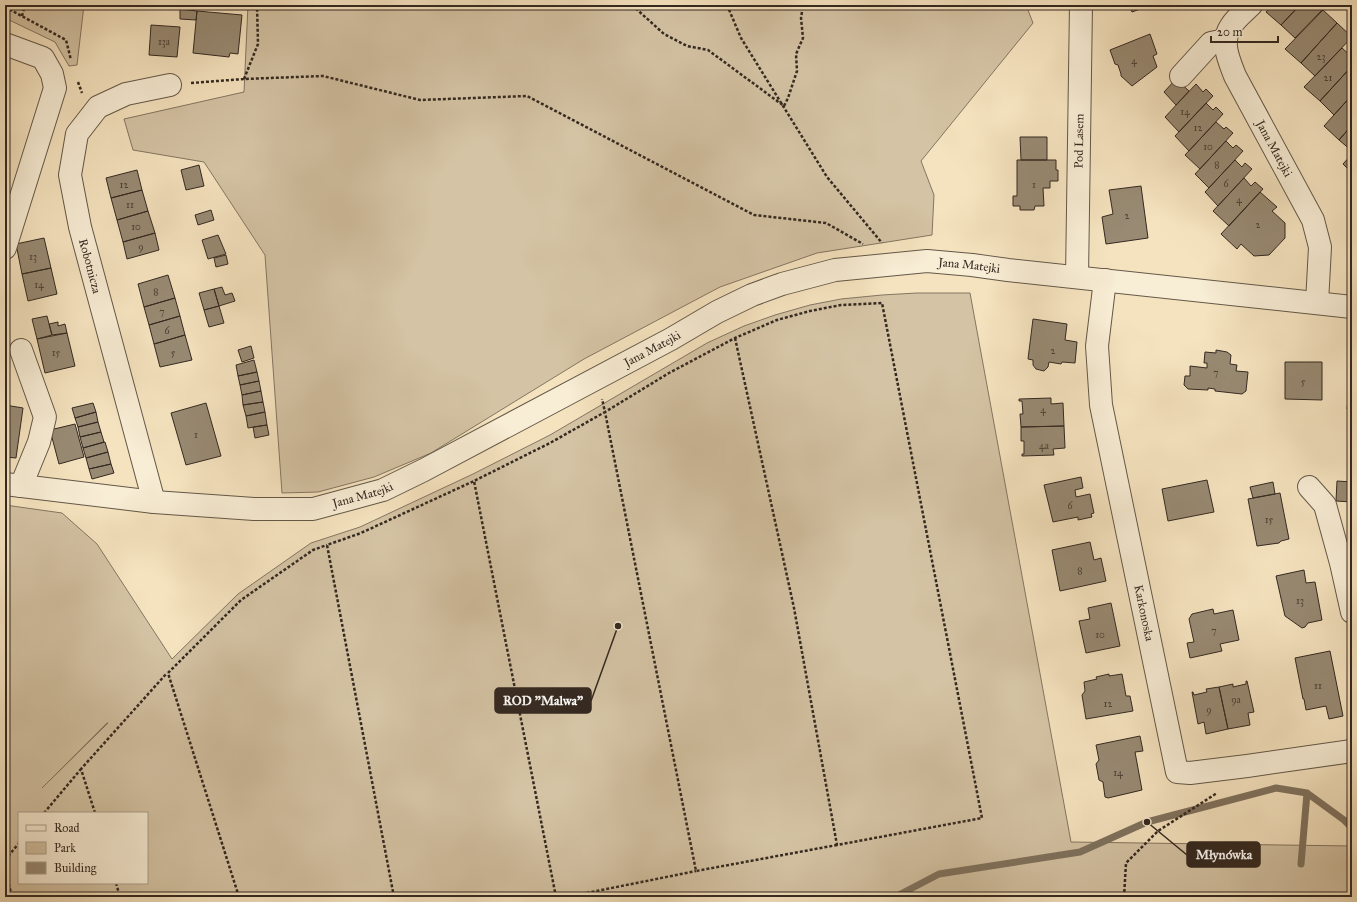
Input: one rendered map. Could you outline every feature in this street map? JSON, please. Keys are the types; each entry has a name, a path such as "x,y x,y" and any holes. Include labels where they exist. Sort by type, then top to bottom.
{"street":[{"name":"Pod Lasem","path":"1077,277 1082,5"},
{"path":"1181,76 1211,43 1225,40 1231,26 1251,5"},
{"name":"Jana Matejki","path":"1225,40 1226,54 1235,76 1313,220 1320,246 1317,302"},
{"path":"5,44 43,58 52,74 55,88 5,248"},
{"name":"Robotnicza","path":"154,502 80,227 70,175 78,134 98,107 126,94 170,85"},
{"name":"Jana Matejki","path":"13,485 154,502 254,509 313,509 348,500 383,490 424,470 596,380 717,312 752,295 782,284 835,270 927,261 1317,302 1352,307"},
{"name":"Karkonoska","path":"1105,280 1097,346 1101,405 1178,772 1190,773 1352,751"},
{"path":"13,485 39,442 46,417 21,350"},
{"path":"1309,487 1325,505 1352,612"}],"path":[{"path":"22,16 25,5"},
{"path":"244,78 258,44 257,5"},
{"path":"632,5 664,34 687,46 708,50 784,106"},
{"path":"726,5 741,38 827,177 899,263"},
{"path":"784,106 797,70 796,54 803,38 801,18 803,5"},
{"path":"5,8 66,40 72,65"},
{"path":"170,85 244,78 323,76 420,100 527,96 754,215 826,223 864,244"},
{"path":"45,812 168,673 241,600 313,550 361,533 474,481 550,443 669,373 736,338 777,320 810,311 841,305 882,303 982,818 696,871 567,897"},
{"path":"736,338 794,608 837,845"},
{"path":"596,380 605,412 696,871"},
{"path":"474,481 556,897"},
{"path":"327,545 394,897"},
{"path":"168,673 239,897"},
{"path":"82,769 95,812"},
{"path":"1124,897 1126,863 1158,831 1217,794 1214,770"},
{"path":"5,860 18,844"},
{"path":"5,869 12,897"},
{"path":"116,884 120,897"}],"green space":[{"path":"5,5 84,5 77,65 69,66 55,42 5,18"},
{"path":"248,5 1026,5 1033,23 921,161 934,195 932,235 817,253 720,287 584,359 431,453 374,477 318,492 282,493 265,255 204,162 133,150 124,119 244,92"},
{"path":"917,293 970,293 1071,842 1352,846 1352,897 5,897 5,505 62,513 97,544 172,659 238,594 311,543 360,527 473,474 550,435 707,343 744,326 775,315 810,305 841,299","holes":["107,723 108,723 42,788"]}],"building":[{"path":"1129,5 1151,5 1132,12"},
{"path":"1272,5 1300,5 1281,25 1266,12"},
{"path":"1300,5 1327,5 1295,38 1281,25"},
{"path":"180,9 197,11 196,20 180,19"},
{"path":"1323,10 1337,23 1301,63 1285,49"},
{"path":"197,11 242,15 238,54 230,53 229,57 193,53"},
{"path":"1337,23 1352,37 1315,76 1301,63"},
{"path":"151,25 180,27 177,57 149,55"},
{"path":"1150,34 1157,54 1153,56 1157,67 1132,86 1121,76 1118,65 1115,64 1110,50"},
{"path":"1342,48 1352,57 1352,66 1320,101 1304,87"},
{"path":"1352,66 1352,95 1334,115 1320,101"},
{"path":"1176,79 1189,91 1176,105 1164,92"},
{"path":"1196,84 1203,92 1206,89 1213,96 1179,132 1165,117"},
{"path":"1352,95 1352,125 1339,140 1324,126"},
{"path":"1206,103 1213,110 1216,107 1223,114 1189,151 1175,136"},
{"path":"1216,122 1224,129 1226,127 1233,133 1200,169 1185,155"},
{"path":"1352,125 1352,151 1339,140"},
{"path":"1020,137 1047,137 1047,160 1021,160"},
{"path":"1226,141 1233,148 1236,145 1243,151 1209,188 1195,174"},
{"path":"1352,154 1352,173 1343,164"},
{"path":"1017,160 1056,160 1058,181 1050,181 1050,188 1043,188 1044,206 1035,206 1034,210 1020,210 1020,206 1013,206 1013,196 1017,196"},
{"path":"1235,160 1242,167 1245,163 1252,169 1218,206 1205,192"},
{"path":"199,165 204,186 186,190 181,170"},
{"path":"137,170 142,190 111,198 106,178"},
{"path":"1244,178 1251,186 1255,182 1263,189 1229,226 1213,211"},
{"path":"1141,186 1148,238 1106,244 1102,217 1113,214 1109,190"},
{"path":"142,190 148,211 117,220 111,198"},
{"path":"1260,192 1277,207 1272,211 1285,223 1285,238 1269,255 1254,256 1241,244 1237,249 1221,234"},
{"path":"211,210 214,220 198,225 195,215"},
{"path":"148,211 155,233 123,242 117,220"},
{"path":"155,233 159,250 127,259 123,242"},
{"path":"218,235 226,254 208,259 202,240"},
{"path":"44,238 51,268 22,274 16,244"},
{"path":"226,255 228,264 216,267 214,258"},
{"path":"51,268 57,294 28,301 22,274"},
{"path":"168,275 175,298 144,307 138,284"},
{"path":"222,287 225,295 232,293 235,301 219,306 214,289"},
{"path":"214,289 219,306 204,310 199,293"},
{"path":"175,298 180,316 149,325 144,307"},
{"path":"219,306 224,323 209,327 204,310"},
{"path":"47,316 52,335 37,339 32,319"},
{"path":"180,316 185,335 154,344 149,325"},
{"path":"1033,319 1067,324 1065,340 1077,342 1075,363 1062,362 1061,364 1049,362 1048,367 1044,371 1036,369 1033,365 1033,360 1028,359"},
{"path":"58,322 58,326 65,324 67,333 52,335 49,324"},
{"path":"67,333 75,366 45,373 37,339"},
{"path":"185,335 192,360 160,367 154,344"},
{"path":"251,346 254,358 242,362 238,350"},
{"path":"1216,350 1227,352 1231,355 1230,364 1237,365 1236,371 1248,372 1246,391 1242,394 1215,391 1215,389 1208,388 1208,390 1188,389 1184,385 1185,376 1190,376 1190,366 1207,368 1207,363 1204,363 1205,352 1216,353"},
{"path":"254,360 257,372 238,376 236,365"},
{"path":"1285,362 1322,362 1322,400 1285,399"},
{"path":"1352,367 1352,409 1347,409"},
{"path":"257,372 259,381 240,385 238,376"},
{"path":"259,381 261,391 242,395 240,385"},
{"path":"261,391 263,402 243,405 242,395"},
{"path":"1051,398 1051,404 1063,403 1064,426 1021,427 1020,414 1023,414 1022,401 1019,401 1019,399"},
{"path":"263,402 265,412 246,416 243,405"},
{"path":"93,403 96,412 75,418 72,408"},
{"path":"206,403 221,456 186,465 171,413"},
{"path":"5,405 23,408 16,458 5,457"},
{"path":"96,412 98,422 78,427 75,418"},
{"path":"265,412 267,425 248,428 246,416"},
{"path":"98,422 101,432 80,437 78,427"},
{"path":"75,424 84,457 59,464 50,430"},
{"path":"267,425 269,435 255,438 253,427"},
{"path":"1064,426 1065,448 1053,449 1054,455 1022,456 1022,454 1024,454 1024,441 1021,441 1021,427"},
{"path":"101,432 104,442 83,448 80,437"},
{"path":"105,442 108,452 86,458 83,448"},
{"path":"108,452 111,464 89,469 86,458"},
{"path":"111,464 114,473 92,479 89,469"},
{"path":"1081,477 1083,488 1075,490 1076,497 1090,494 1094,513 1091,514 1092,517 1078,520 1078,517 1053,522 1044,485"},
{"path":"1207,480 1214,512 1168,521 1162,489"},
{"path":"1337,481 1352,482 1352,502 1336,501"},
{"path":"1273,482 1275,494 1253,498 1250,487"},
{"path":"1280,493 1289,539 1279,543 1257,546 1248,499"},
{"path":"1090,542 1094,560 1101,558 1106,581 1060,591 1052,550"},
{"path":"1304,570 1306,583 1315,582 1322,620 1308,623 1302,628 1285,616 1276,576"},
{"path":"1111,603 1120,646 1086,653 1079,621 1090,619 1088,608"},
{"path":"1213,609 1214,614 1233,610 1239,640 1220,644 1222,651 1190,658 1187,643 1194,642 1189,619 1192,614"},
{"path":"1330,651 1343,716 1329,719 1326,706 1306,710 1295,658"},
{"path":"1109,674 1109,676 1122,674 1126,696 1130,696 1133,711 1086,719 1082,695 1085,691 1084,682"},
{"path":"1246,681 1254,712 1248,713 1250,725 1228,729 1219,687 1233,684 1233,687 1246,684"},
{"path":"1219,687 1228,729 1206,734 1204,722 1198,724 1192,692 1194,695 1207,692 1206,689"},
{"path":"1140,736 1143,751 1135,752 1142,790 1108,798 1105,797 1103,782 1099,780 1096,764 1099,760 1096,745"}],"waterway":[{"path":"895,897 939,874 1080,852 1147,822 1276,788 1307,793 1344,820 1352,828"},
{"path":"1301,864 1307,793"}],"place":[{"name":"ROD \"Malwa\"","path":"618,626"},
{"name":"Młynówka","path":"1147,822"}]}
